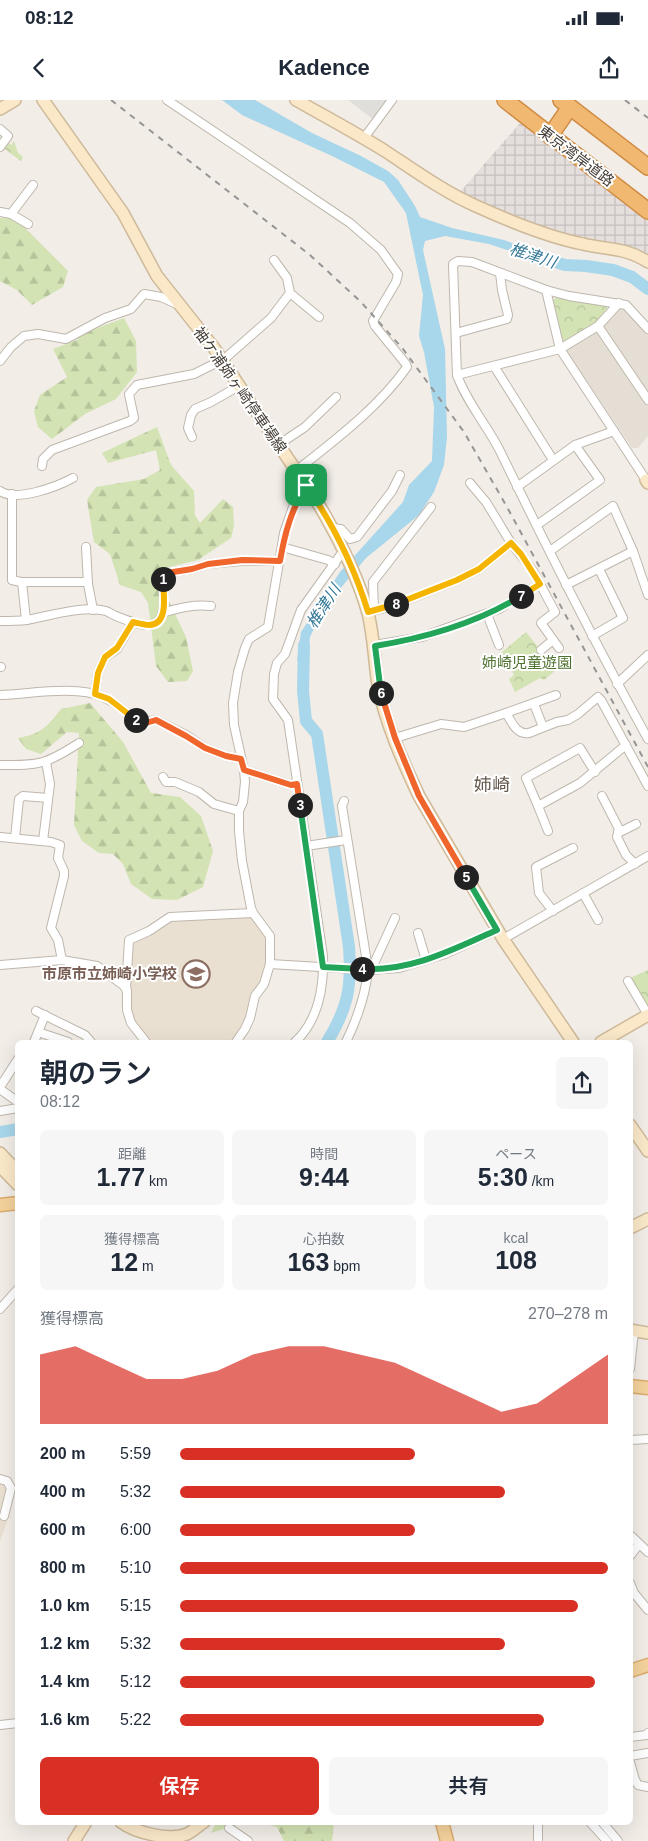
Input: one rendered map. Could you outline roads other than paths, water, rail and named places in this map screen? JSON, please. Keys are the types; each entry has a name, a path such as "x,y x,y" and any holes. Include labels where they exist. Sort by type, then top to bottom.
{"highway":[{"name":"東京湾岸道路","path":"505,100 648,210"},
{"path":"550,136 566,103 648,167"}],"main road":[{"path":"0,109 15,100"},
{"name":"袖ケ浦姉ヶ崎停車場線","path":"43,100 122,213 157,276 222,360 333,528 371,611 378,685 408,772 426,810 500,934 572,1040"},
{"path":"296,100 364,138 454,196 475,206 556,237 584,245 607,247 626,252 648,262"},
{"path":"604,1040 648,1015"},
{"path":"633,1129 648,1151"},
{"path":"1,1159 15,1170"},
{"path":"1,1159 15,1180"},
{"path":"0,1205 15,1203"},
{"path":"633,1226 648,1219"},
{"path":"633,1331 648,1333"},
{"path":"633,1386 648,1388"},
{"path":"633,1670 648,1666"},
{"path":"74,1841 84,1825"},
{"path":"127,1825 143,1833 186,1838 201,1825"},
{"path":"443,1825 447,1841"}],"street":[{"path":"167,100 350,223 381,250 398,274 396,282 373,321 407,367 395,383 364,415 296,471"},
{"path":"364,138 392,100"},
{"path":"0,129 8,136 0,148"},
{"path":"11,214 33,185"},
{"path":"0,212 11,214 28,224"},
{"path":"274,260 287,278 290,293 319,316"},
{"path":"648,328 630,308 619,303 569,296 546,290 472,262 453,264 457,375 462,390 494,439 592,636 648,739"},
{"path":"456,333 507,319 508,315 500,273"},
{"path":"546,290 560,349 647,482"},
{"path":"42,466 43,459 52,450 130,422 134,418 130,394 137,385 194,374 222,360 271,318 290,293"},
{"path":"0,360 24,336 38,334 66,339 105,318 131,309 144,294 161,297 180,305"},
{"path":"457,375 560,349 598,326 619,303"},
{"path":"598,326 648,400"},
{"path":"494,366 553,460"},
{"path":"192,438 188,428 191,415 195,409 239,386"},
{"path":"278,444 305,427 336,397"},
{"path":"517,487 575,445 614,430"},
{"path":"537,525 600,480 575,445"},
{"path":"333,528 341,529 350,539 357,537 392,492 400,475"},
{"path":"0,492 34,494 73,478"},
{"path":"470,483 486,502 511,543 521,554 555,612 541,622 558,648"},
{"path":"237,1040 250,1018 255,996 264,984 270,964 270,936 253,914 242,862 240,811 243,802 244,770 232,715 234,697 238,672 245,648 249,640 268,627 284,534 294,507 306,485"},
{"path":"12,494 12,580 22,582 88,582"},
{"path":"550,551 613,506 633,551 648,595"},
{"path":"431,507 373,582 371,611 407,600 479,569 511,543"},
{"path":"86,547 88,582 93,610"},
{"path":"282,547 328,560 334,564"},
{"path":"297,1040 308,1027 319,1004 323,984 323,967 288,720 273,699 274,674 277,663 285,654 301,610 344,550"},
{"path":"566,585 633,551"},
{"path":"0,621 26,620 75,610 93,610 106,611 114,616 133,622 148,625 154,624 159,621 162,613 164,598 163,580 164,575 167,573 208,564 242,560 280,561"},
{"path":"592,636 623,618 598,569"},
{"path":"22,582 26,620"},
{"path":"375,646 422,636 487,614 499,609 540,584"},
{"path":"162,613 199,605 211,606"},
{"path":"487,614 499,646"},
{"path":"95,694 98,673 105,657 117,648 133,622"},
{"path":"541,650 553,640"},
{"path":"617,684 648,655"},
{"path":"0,695 59,691 95,694 109,699 142,723 156,720 205,748 226,756 241,759"},
{"path":"395,738 441,724 464,727 556,695"},
{"path":"506,713 513,725 521,733 529,733 568,720 598,697 648,786"},
{"path":"534,704 543,727"},
{"path":"0,764 30,766 46,762 79,743"},
{"path":"538,806 580,783 626,745"},
{"path":"545,829 526,778 580,748 594,772"},
{"path":"43,841 50,784 46,762"},
{"path":"244,770 291,785 297,784"},
{"path":"163,777 166,782 175,782 199,792 214,804 240,811"},
{"path":"15,838 19,799 23,796 48,798"},
{"path":"602,796 619,829 618,837 626,855 634,864"},
{"path":"344,801 342,806 346,840 370,970"},
{"path":"618,834 636,824"},
{"path":"0,837 43,841 60,845 58,858 64,871 51,928 58,940 62,960"},
{"path":"306,846 346,840"},
{"path":"552,911 539,893 536,867 573,848"},
{"path":"270,964 370,970 399,968 500,934 552,911 648,856"},
{"path":"583,893 598,920"},
{"path":"144,1040 131,1023 127,1010 126,989 129,940 149,932 170,917 253,914"},
{"path":"347,1040 355,1022 370,970 395,918"},
{"path":"418,933 426,960"},
{"path":"0,965 62,960 97,966 126,989"},
{"path":"628,981 648,1015"},
{"path":"36,1011 85,1035 89,1040"},
{"path":"35,1040 45,1015"},
{"path":"38,1032 62,1040"},
{"path":"15,1063 0,1088 15,1100"},
{"path":"0,1111 15,1108"},
{"path":"0,1309 15,1292"},
{"path":"633,1440 648,1439"},
{"path":"0,1479 7,1481 11,1488 4,1516"},
{"path":"633,1538 648,1552"},
{"path":"633,1552 639,1544"},
{"path":"633,1596 648,1610"},
{"path":"0,1725 15,1723"},
{"path":"633,1737 647,1735 648,1733"},
{"path":"633,1756 648,1753"},
{"path":"633,1773 638,1785 648,1789"},
{"path":"538,1825 538,1841"},
{"path":"593,1825 607,1841"},
{"path":"605,1825 618,1841"},
{"path":"229,1828 248,1841"}],"water":[{"path":"222,100 255,100 312,133 388,171 398,180 420,217 452,228 504,240 544,255 546,263 489,244 445,236 425,241 423,250 445,349 447,437 444,465 434,492 419,515 366,558 323,609 310,637 307,662 297,661 301,632 340,572 403,502 409,485 432,461 434,407 424,352 419,336 423,295 406,213 384,182 242,115"}],"waterway":[{"name":"椎津川","path":"530,254 565,265 613,270 632,277 648,289"},
{"name":"椎津川","path":"304,645 303,691 306,721 317,734 349,947 350,974 347,996 340,1018 328,1040"},
{"name":"椎津川","path":"0,1132 15,1130"}],"railway":[{"path":"111,100 310,255 361,302 403,349 464,432 507,507 648,767"},
{"path":"625,100 648,118"}],"place":[{"name":"市原市立姉崎小学校","path":"196,974"}],"district":[{"name":"姉崎","path":"492,785"}],"park label":[{"name":"姉崎児童遊園","path":"527,663"}]}
